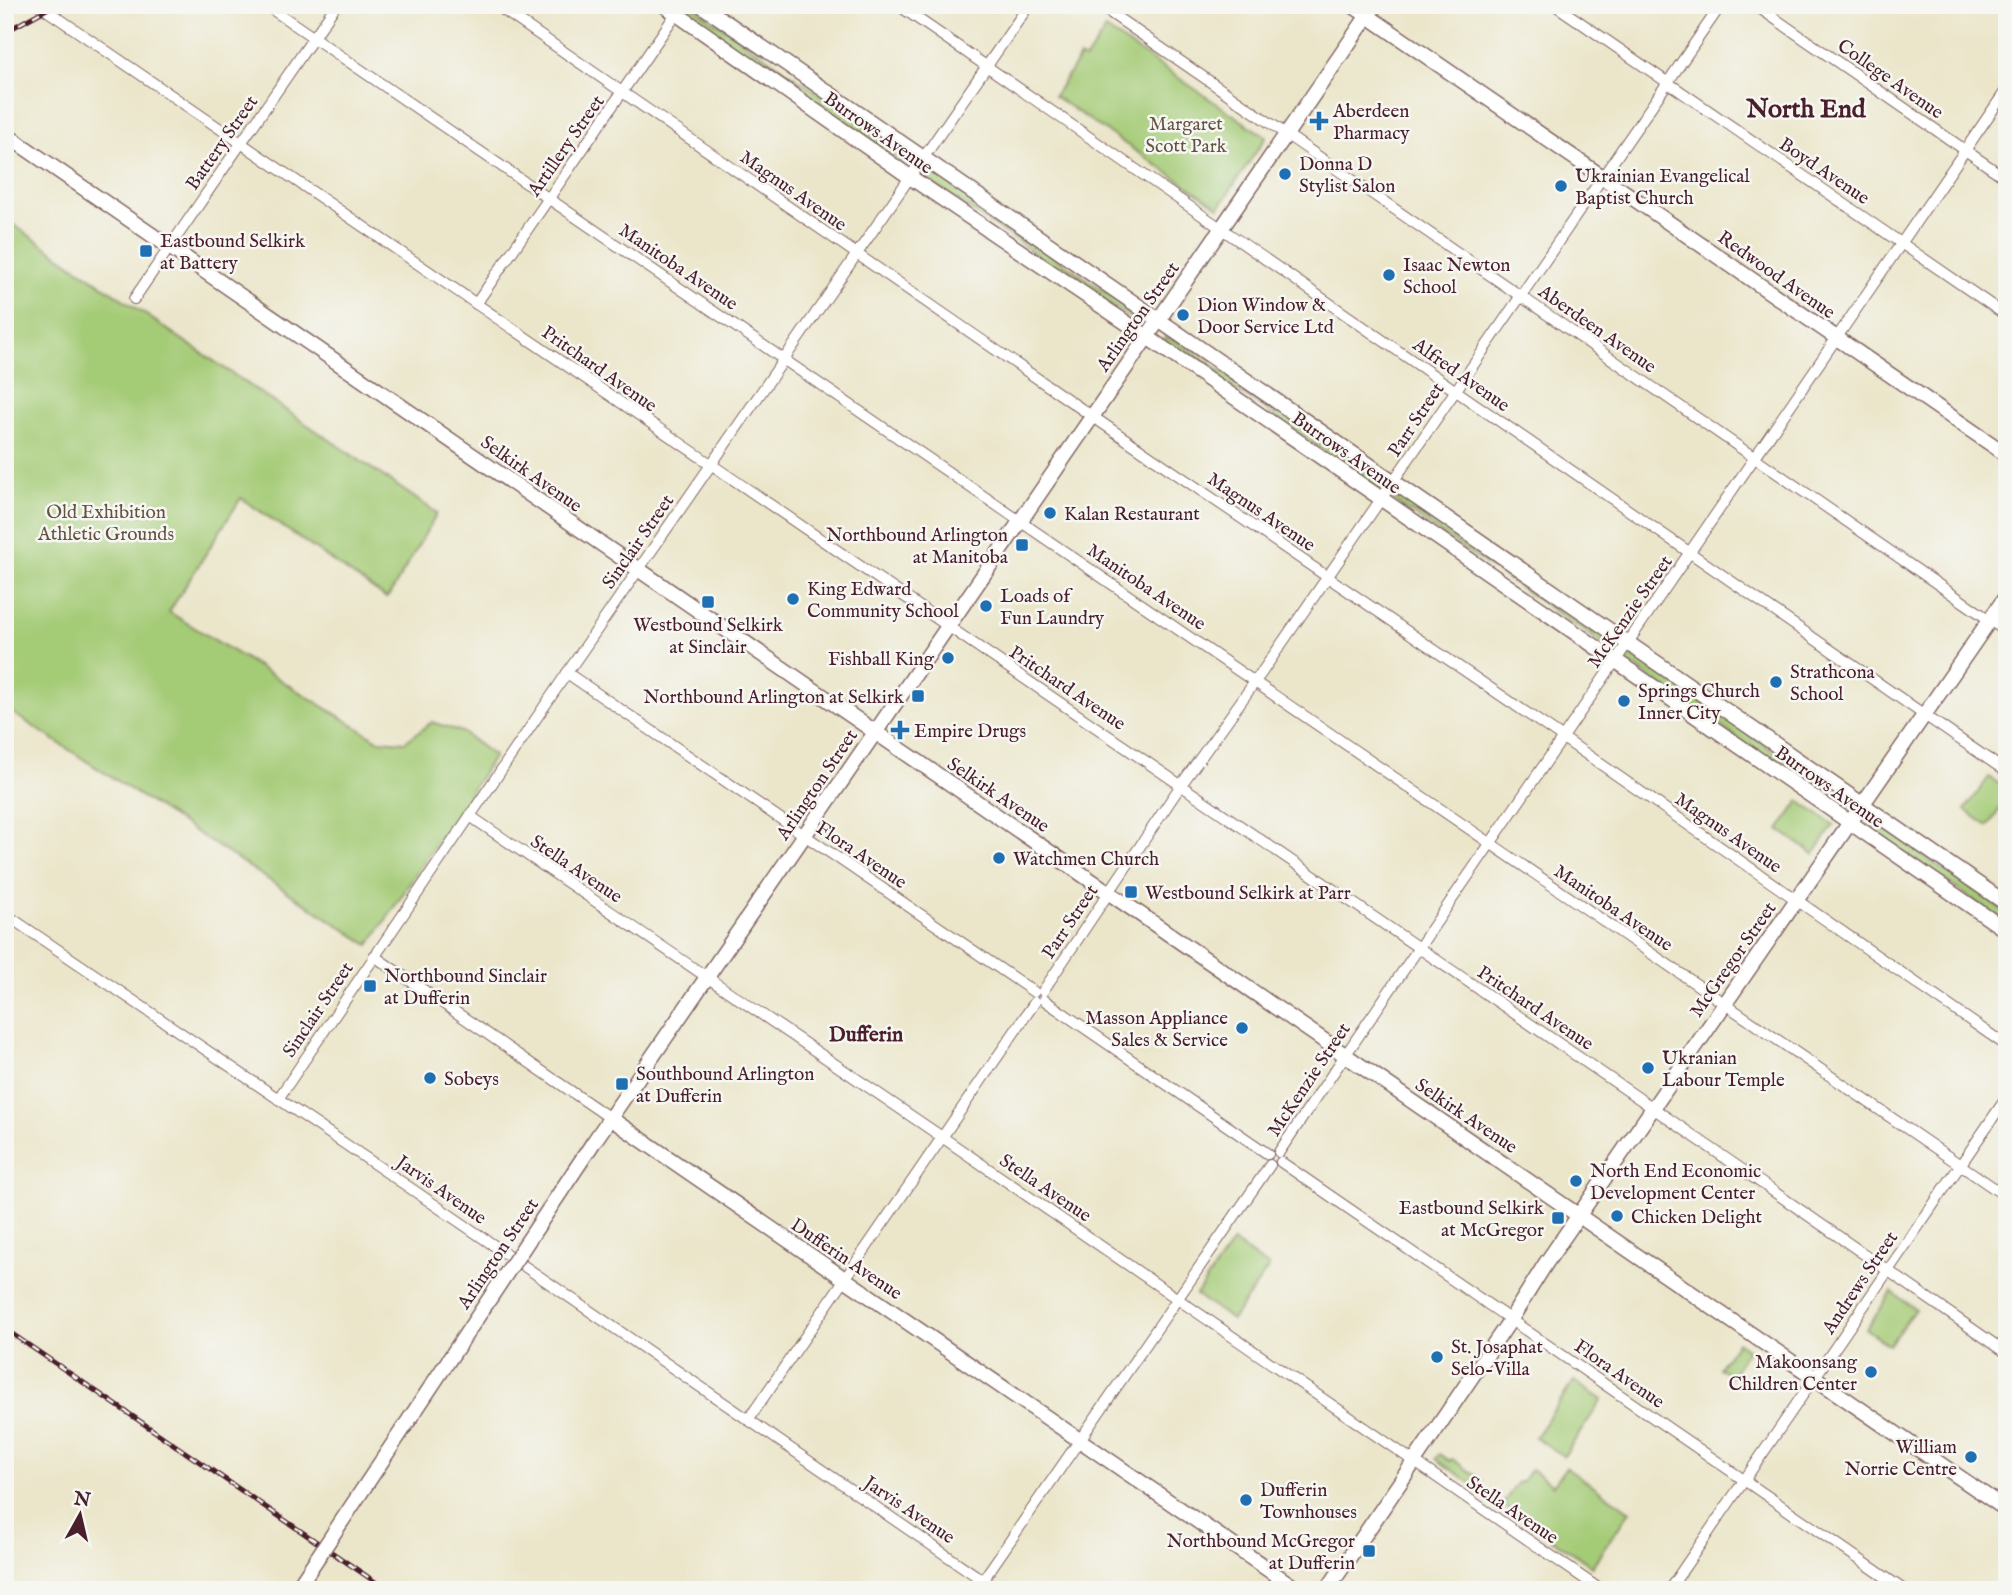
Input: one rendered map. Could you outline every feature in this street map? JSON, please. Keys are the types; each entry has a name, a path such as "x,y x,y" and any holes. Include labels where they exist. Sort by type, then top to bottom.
{"main road":[{"name":"Burrows Avenue","path":"701,5 2007,904"},
{"name":"Redwood Avenue","path":"1352,5 1371,11 1603,176 2007,455"},
{"name":"Burrows Avenue","path":"674,8 909,177 1382,499 2007,931"},
{"name":"Arlington Street","path":"296,1590 610,1118 1371,11"},
{"name":"Selkirk Avenue","path":"5,134 2007,1510"},
{"name":"McGregor Street","path":"1327,1590 1546,1263 2007,595"},
{"name":"Dufferin Avenue","path":"610,1118 1298,1590"}],"street":[{"name":"Pritchard Avenue","path":"39,5 2007,1353"},
{"name":"Manitoba Avenue","path":"266,5 2007,1197"},
{"name":"Battery Street","path":"134,299 336,5"},
{"name":"Magnus Avenue","path":"496,5 2007,1046"},
{"name":"Alfred Avenue","path":"898,5 2007,772"},
{"name":"Sinclair Street","path":"278,1099 566,673 1028,5"},
{"name":"Aberdeen Avenue","path":"1099,5 2007,632"},
{"name":"Boyd Avenue","path":"1555,5 2007,316"},
{"name":"Parr Street","path":"748,1420 1039,997 1181,785 1382,499 1721,5"},
{"name":"College Avenue","path":"1755,5 2007,179"},
{"name":"Artillery Street","path":"476,304 622,92 674,8"},
{"name":"McKenzie Street","path":"983,1580 1691,553 2007,89"},
{"name":"Flora Avenue","path":"566,673 1904,1590"},
{"name":"Stella Avenue","path":"470,816 1601,1590"},
{"name":"Jarvis Avenue","path":"5,914 997,1590"},
{"name":"Dufferin Avenue","path":"374,956 610,1118"},
{"name":"Andrews Street","path":"1669,1590 2007,1097"}],"green space":[{"path":"690,7 914,159 911,166 906,166 687,15"},
{"name":"Margaret Scott Park","path":"1106,29 1266,137 1219,207 1054,96 1080,57 1085,60"},
{"path":"927,168 1134,312 1140,319 1131,319 924,178 921,174"},
{"name":"Old Exhibition Athletic Grounds","path":"5,219 437,513 386,598 241,498 169,612 378,740 405,742 432,722 462,732 494,756 369,945 5,708"},
{"path":"1166,337 1181,343 1383,482 1382,488 1380,490 1164,340"},
{"path":"1397,492 1618,644 1618,649 1613,651 1392,500 1393,493"},
{"path":"1634,655 1842,798 1846,803 1843,808 1836,806 1626,661 1628,656"},
{"path":"1989,777 2007,789 2007,799 1988,826 1965,810"},
{"path":"1799,801 1834,825 1814,854 1779,830"},
{"path":"1870,821 2007,913 2007,923 1874,832 1868,825"},
{"path":"1233,1242 1269,1267 1232,1320 1196,1295"},
{"path":"1892,1292 1915,1309 1889,1345 1866,1329"},
{"path":"1737,1342 1748,1350 1731,1376 1719,1368"},
{"path":"1574,1381 1602,1400 1564,1456 1535,1437"},
{"path":"1440,1454 1482,1480 1478,1486 1489,1494 1436,1459"},
{"path":"1566,1467 1630,1511 1592,1566 1502,1505 1531,1469 1553,1485"}],"railway":[{"path":"5,32 54,5"},
{"path":"5,1329 387,1590"}],"place":[{"name":"Aberdeen Pharmacy","path":"1319,121"},
{"name":"Donna D Stylist Salon","path":"1285,174"},
{"name":"Ukrainian Evangelical Baptist Church","path":"1561,186"},
{"name":"Eastbound Selkirk at Battery","path":"146,251"},
{"name":"Isaac Newton School","path":"1389,275"},
{"name":"Dion Window & Door Service Ltd","path":"1183,315"},
{"name":"Kalan Restaurant","path":"1050,513"},
{"name":"Northbound Arlington at Manitoba","path":"1022,545"},
{"name":"King Edward Community School","path":"793,599"},
{"name":"Westbound Selkirk at Sinclair","path":"708,602"},
{"name":"Loads of Fun Laundry","path":"986,606"},
{"name":"Fishball King","path":"948,658"},
{"name":"Strathcona School","path":"1776,682"},
{"name":"Northbound Arlington at Selkirk","path":"918,696"},
{"name":"Springs Church Inner City","path":"1624,701"},
{"name":"Empire Drugs","path":"900,730"},
{"name":"Watchmen Church","path":"999,858"},
{"name":"Westbound Selkirk at Parr","path":"1131,892"},
{"name":"Northbound Sinclair at Dufferin","path":"370,986"},
{"name":"Masson Appliance Sales & Service","path":"1242,1028"},
{"name":"Ukranian Labour Temple","path":"1648,1068"},
{"name":"Sobeys","path":"430,1078"},
{"name":"Southbound Arlington at Dufferin","path":"622,1084"},
{"name":"North End Economic Development Center","path":"1576,1181"},
{"name":"Chicken Delight","path":"1617,1216"},
{"name":"Eastbound Selkirk at McGregor","path":"1558,1218"},
{"name":"St. Josaphat Selo-Villa","path":"1437,1357"},
{"name":"Makoonsang Children Center","path":"1871,1372"},
{"name":"William Norrie Centre","path":"1971,1457"},
{"name":"Dufferin Townhouses","path":"1246,1500"},
{"name":"Northbound McGregor at Dufferin","path":"1369,1551"}],"district":[{"name":"North End","path":"1806,108"},
{"name":"Dufferin","path":"866,1034"}]}
